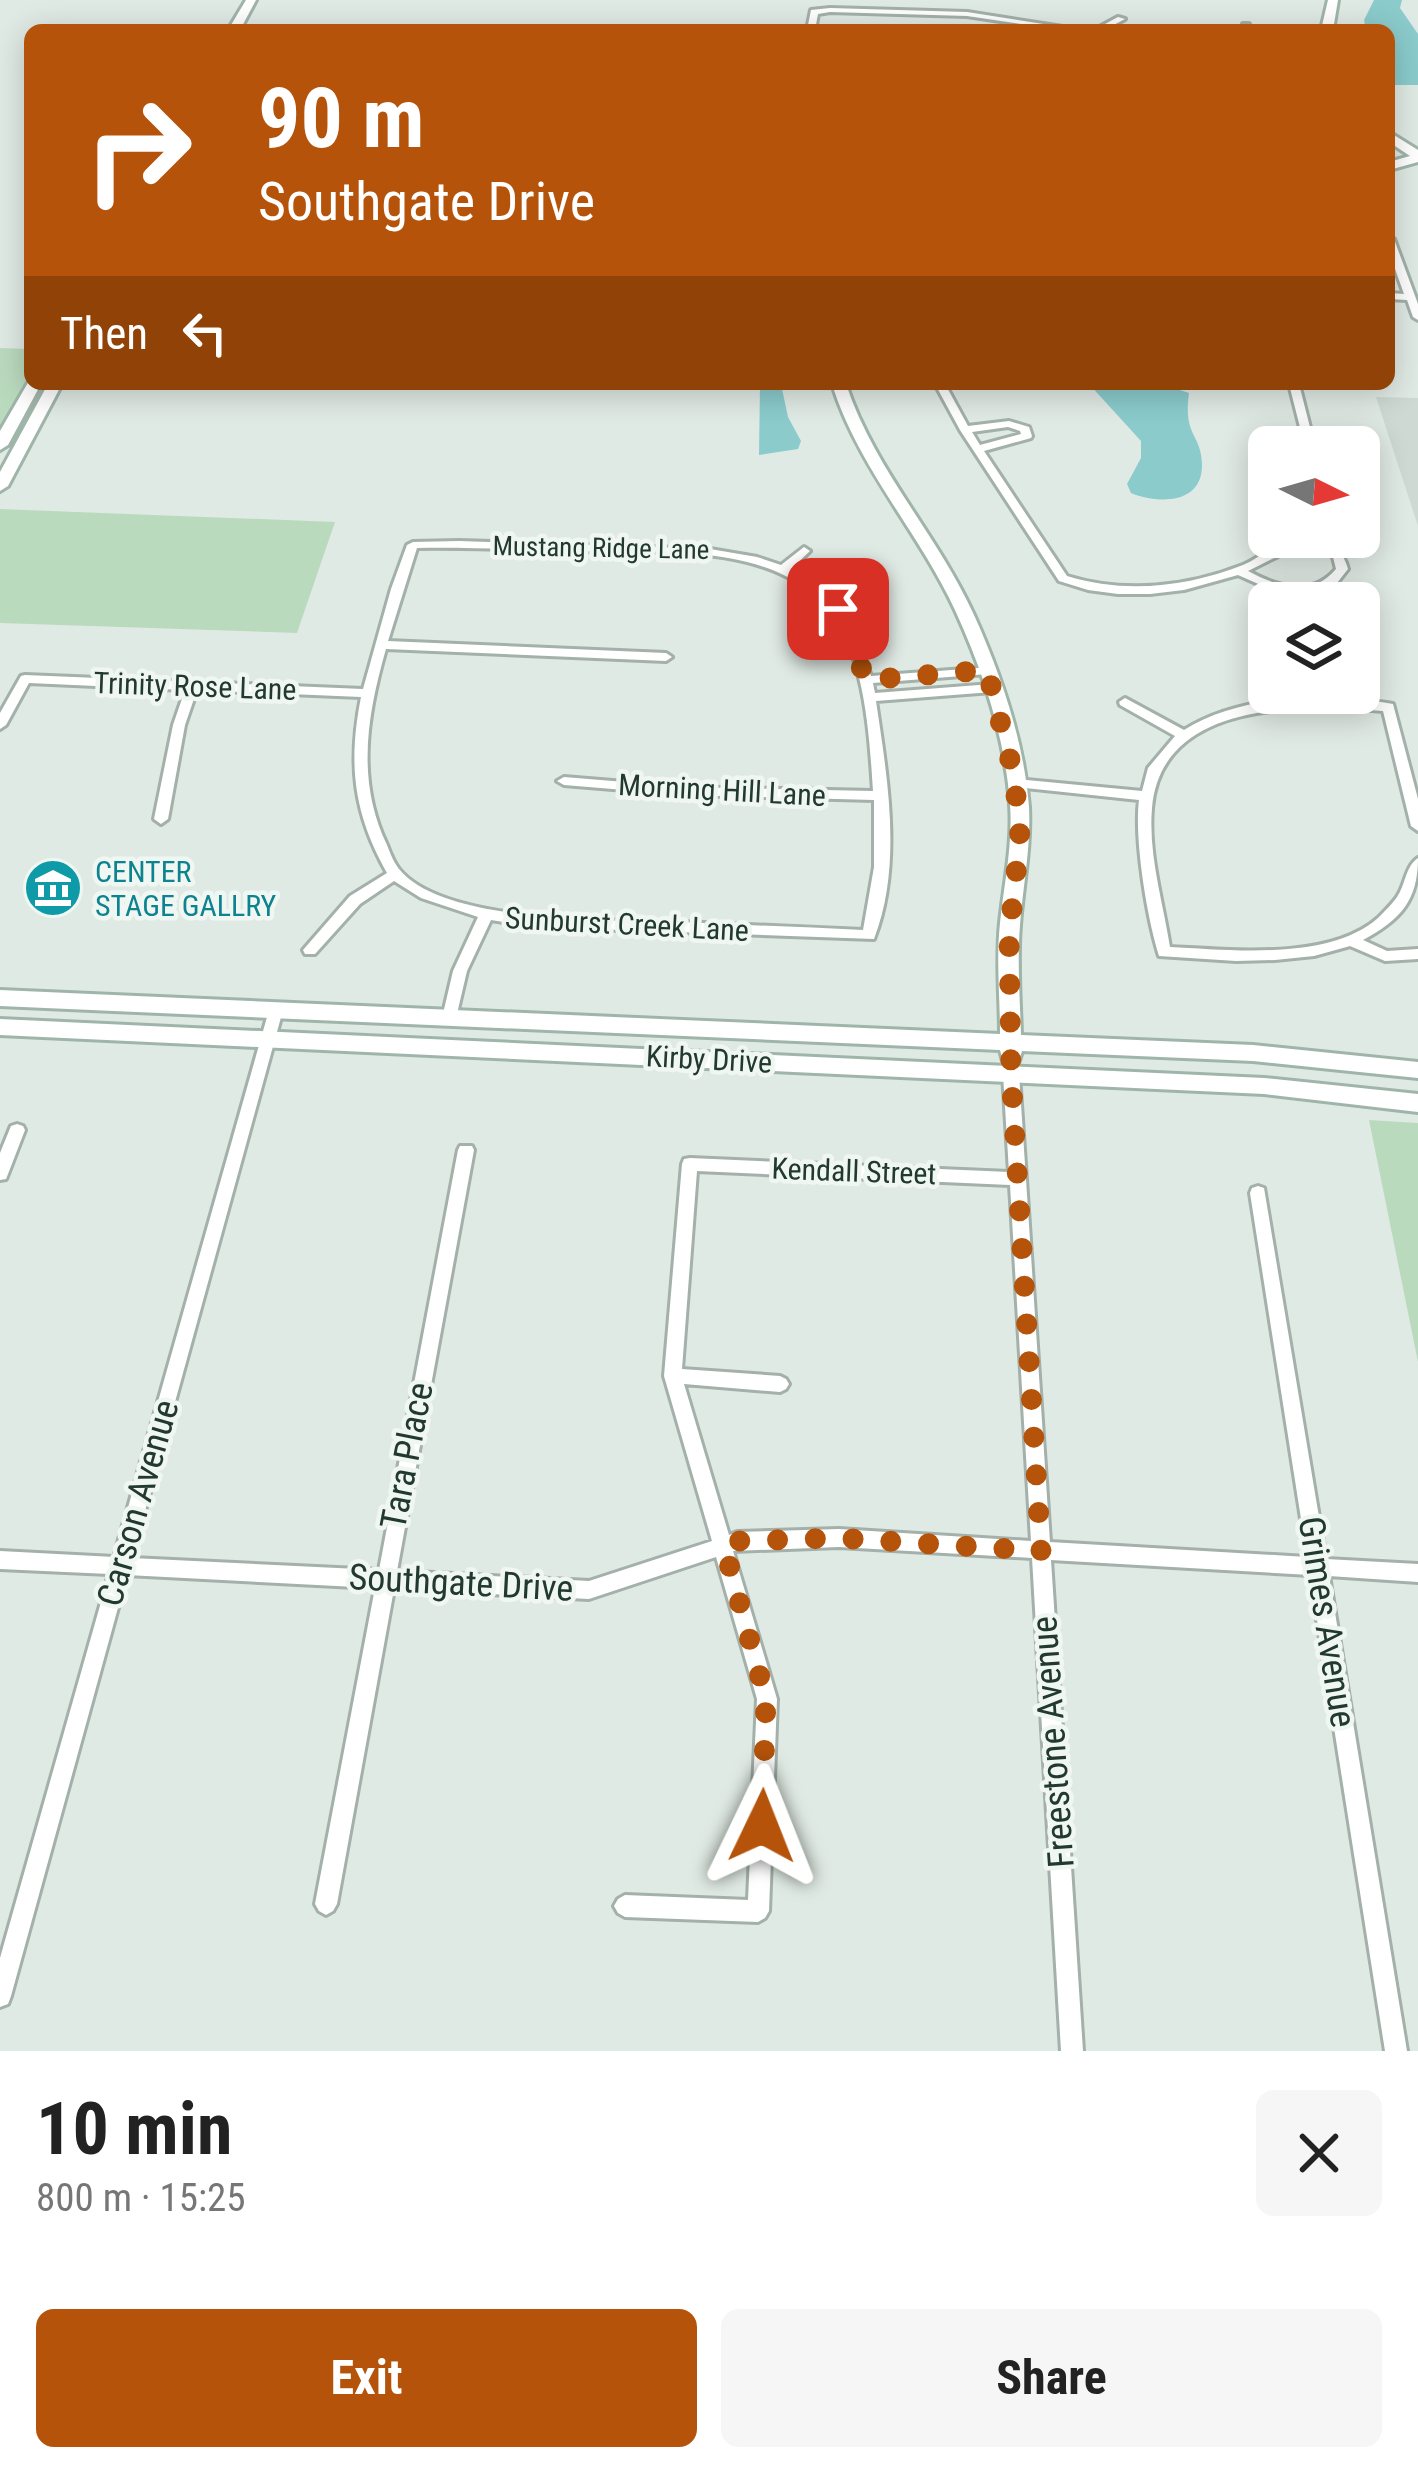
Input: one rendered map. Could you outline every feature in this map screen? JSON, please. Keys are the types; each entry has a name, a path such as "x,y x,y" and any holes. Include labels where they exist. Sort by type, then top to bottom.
{"main road":[{"path":"0,445 31,390"},
{"path":"0,486 52,390"},
{"path":"841,390 856,431 950,583 990,679 1015,783 1020,837 1009,936 1011,1074"},
{"name":"Kirby Drive","path":"0,998 1253,1053 1418,1070"},
{"path":"0,1009 74,1001"},
{"name":"Kirby Drive","path":"0,1027 1264,1086 1418,1102"}],"street":[{"path":"812,24 816,10 883,5 1022,24"},
{"path":"1112,24 1121,20"},
{"path":"1395,256 1418,317"},
{"path":"1395,296 1410,297"},
{"path":"943,390 964,430 1063,578 1082,586 1166,588 1238,571 1260,558"},
{"path":"1296,390 1305,426"},
{"path":"964,430 1009,424 1024,429 1028,436 978,449"},
{"name":"Mustang Ridge Lane","path":"381,645 413,545 722,550 786,567"},
{"path":"804,550 786,567 838,609 850,630 870,697 880,796"},
{"path":"1238,571 1270,588 1305,591 1328,587 1342,569 1339,558"},
{"path":"310,950 355,900 395,874 376,841 359,771 358,734 381,645 666,657"},
{"name":"Trinity Rose Lane","path":"0,725 25,679 366,693"},
{"path":"865,680 990,679"},
{"path":"870,697 990,679"},
{"path":"160,819 178,725 192,687"},
{"path":"1418,826 1388,707 1302,700 1228,714 1186,737 1162,761 1146,796 1164,952 1273,956 1351,940 1414,893 1418,862"},
{"path":"1125,701 1186,737"},
{"name":"Morning Hill Lane","path":"564,781 686,791 880,796"},
{"path":"1015,783 1146,796"},
{"name":"Sunburst Creek Lane","path":"395,874 442,900 486,915 536,922 868,934 882,860 880,796"},
{"path":"449,1018 460,970 486,915"},
{"path":"1351,940 1385,956 1418,954"},
{"name":"Carson Avenue","path":"0,1996 276,1010"},
{"name":"Freestone Avenue","path":"1011,1074 1072,2051"},
{"path":"0,1174 16,1130"},
{"name":"Tara Place","path":"326,1904 466,1150"},
{"name":"Kendall Street","path":"673,1376 690,1164 1019,1179"},
{"name":"Grimes Avenue","path":"1258,1193 1396,2051"},
{"path":"625,1906 758,1911 766,1699 673,1376 779,1384"},
{"name":"Southgate Drive","path":"0,1559 589,1590 737,1541 839,1538 1418,1573"}],"shaded area":[{"path":"1376,397 1418,398 1418,526"}],"green space":[{"path":"0,348 24,349 24,390 35,390 0,452"},
{"path":"0,509 335,522 297,633 0,623"},
{"path":"1369,1120 1418,1123 1418,1362"}],"water":[{"path":"1374,0 1402,0 1400,8 1418,34 1418,85 1395,85 1395,24 1365,24"},
{"path":"760,390 782,390 788,417 801,441 798,449 759,455"},
{"path":"1094,390 1189,393 1188,418 1202,464 1195,487 1177,498 1131,493 1127,484 1141,458 1141,441"}],"place":[{"name":"CENTER STAGE GALLRY","path":"53,888"}],"route":[{"path":"762,1826 766,1699 724,1546 737,1541 839,1538 1041,1551 1011,1074 1009,936 1020,837 1014,775 987,670 865,680 850,630 838,609"}]}
